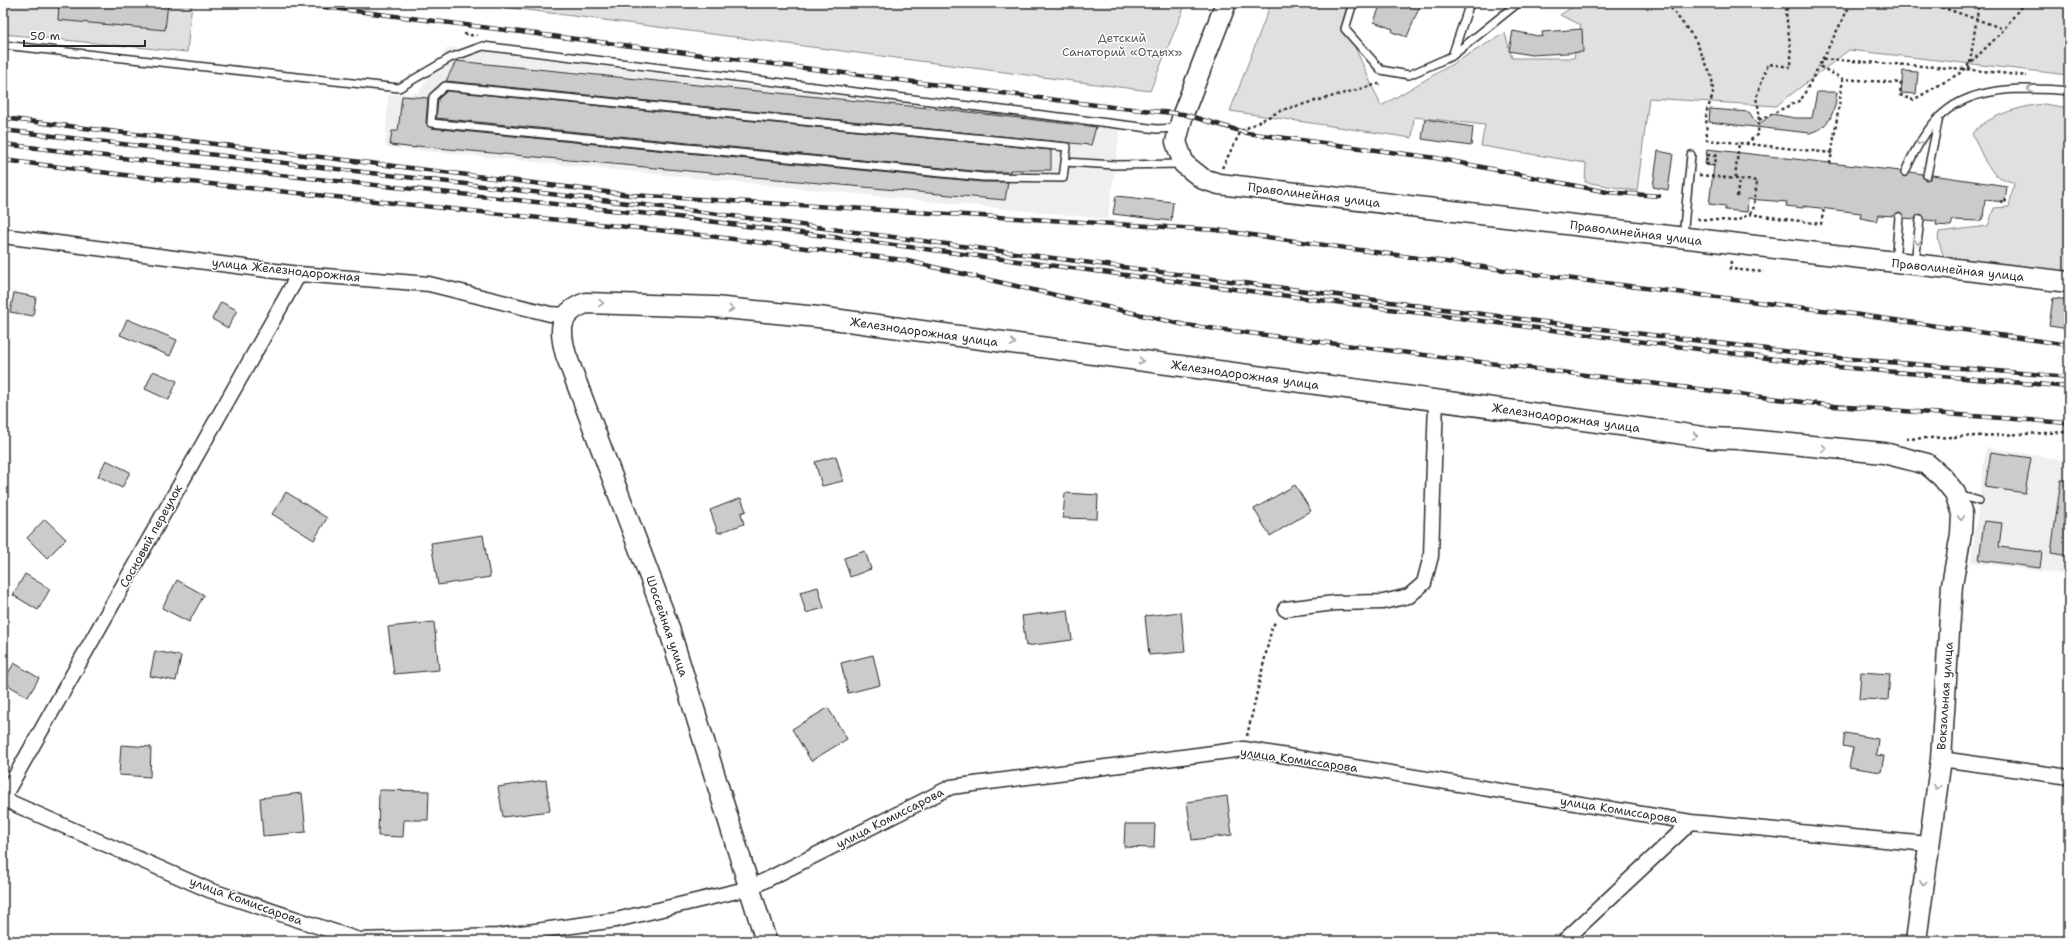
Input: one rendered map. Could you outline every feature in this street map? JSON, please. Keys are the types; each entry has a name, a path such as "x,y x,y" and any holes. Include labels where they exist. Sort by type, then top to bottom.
{"street":[{"path":"1209,173 1184,164 1176,142 1178,128 1226,3"},
{"name":"Праволинейная улица","path":"1209,173 1219,184 1682,239 2069,282"},
{"name":"улица Железнодорожная","path":"3,236 298,274 429,284 550,314 566,315"},
{"name":"Сосновый переулок","path":"3,798 298,274"},
{"name":"Железнодорожная улица","path":"566,315 575,307 586,303 721,308 818,317 1709,438 1884,453 1927,464"},
{"name":"Шоссейная улица","path":"566,315 561,328 566,355 667,622 766,941"},
{"path":"1285,609 1335,603 1383,602 1409,596 1424,583 1431,556 1436,400"},
{"name":"Вокзальная улица","path":"1916,941 1928,844 1941,759 1952,584 1962,514 1955,493 1942,477 1927,464"},
{"name":"улица Комиссарова","path":"3,798 209,890 359,940 498,936 616,920 750,888 951,787 1244,749 1691,822 1928,844"},
{"path":"1941,759 2069,777"},
{"path":"1564,941 1691,822"}],"lane":[{"path":"1353,3 1345,29 1381,70 1410,75 1452,56 1518,3"},
{"path":"1452,56 1470,3"},
{"path":"3,45 399,88 450,58 483,46 1149,128 1178,128"},
{"path":"445,86 1067,147 1065,162 1063,178 983,178 431,123 433,97 445,86"},
{"path":"1905,172 1920,140 1939,117 1963,100 1992,91 2050,88 2069,91"},
{"path":"1927,175 1939,117"},
{"path":"1682,239 1692,155"},
{"path":"1065,162 1115,165 1184,164"},
{"path":"1894,263 1899,217"},
{"path":"1915,265 1920,219"},
{"path":"1955,493 1979,501"}],"path":[{"path":"1667,3 1695,39 1712,77 1713,95 1706,113 1706,140 1832,153"},
{"path":"1746,144 1758,134 1759,110 1756,98 1768,64 1791,67 1792,50 1787,26 1786,10 1794,3"},
{"path":"1759,120 1801,100 1851,3"},
{"path":"1930,3 2004,29"},
{"path":"1969,69 1978,20 1979,3"},
{"path":"1819,66 1843,79 1901,83 1900,95 1913,100 1964,69 2004,29 2024,3"},
{"path":"1822,59 1969,69 2030,76"},
{"path":"1221,169 1241,131 1282,110 1410,75"},
{"path":"1830,164 1843,79"},
{"path":"1735,178 1739,143"},
{"path":"1716,156 1707,155 1706,164 1715,165 1717,150"},
{"path":"1209,173 1221,169 1229,169"},
{"path":"1689,173 1739,179"},
{"path":"1735,178 1739,179"},
{"path":"1684,219 1737,221 1753,211 1757,181 1735,178"},
{"path":"1737,197 1739,179"},
{"path":"2000,201 2006,203 2007,197"},
{"path":"1749,214 1821,224 1824,208"},
{"path":"1901,440 2069,432"},
{"path":"1244,749 1272,627 1285,609"}],"shaded area":[{"path":"448,47 801,92 1121,123 1108,219 385,147 388,95 418,93"},
{"path":"1986,447 2069,461 2069,575 1971,562"}],"green space":[{"path":"3,3 192,3 187,52 3,34"},
{"name":"Детский Санаторий «Отдых»","path":"473,3 1186,3 1150,91"},
{"path":"1271,3 1348,3 1343,20 1381,106 1505,33 1512,58 1574,58 1581,25 1560,15 1578,3 2069,3 2069,75 1849,50 1776,106 1649,98 1637,191 1585,182 1586,163 1481,146 1485,125 1414,117 1412,138 1230,111"},
{"path":"2044,104 2069,108 2069,278 1946,264 1938,239 1939,232 1988,226 1994,208 2009,207 2014,183 1996,176 1986,163 1972,134 1986,122 1995,117 2025,107"}],"building":[{"path":"59,3 168,3 165,30 58,20"},
{"path":"1381,3 1421,3 1407,37 1392,32 1393,29 1374,22"},
{"path":"1582,29 1583,52 1531,55 1509,51 1513,31 1543,37 1542,32"},
{"path":"456,61 959,111 1096,127 1091,145 446,81"},
{"path":"1903,71 1918,72 1916,94 1901,93"},
{"path":"447,91 1051,150 1051,170 1010,170 1010,172 983,172 436,118 438,99"},
{"path":"1817,92 1837,92 1835,106 1830,119 1822,128 1810,133 1709,122 1710,109 1749,112 1758,125 1772,114 1795,118 1812,118"},
{"path":"402,96 428,98 426,123 431,128 983,182 1008,182 1005,200 416,146 416,148 390,145 392,131 398,131"},
{"path":"1425,119 1473,127 1471,146 1422,139"},
{"path":"1707,149 1900,171 1901,175 1905,177 1910,172 1922,174 1923,178 1926,180 1930,179 1932,175 2007,186 2005,202 1985,200 1983,218 1980,221 1953,220 1951,226 1936,225 1937,221 1925,220 1921,214 1915,219 1904,218 1900,212 1894,216 1879,215 1876,221 1860,218 1861,213 1803,206 1803,208 1786,206 1787,202 1748,199 1747,212 1725,210 1725,206 1709,204 1714,166 1705,165"},
{"path":"1658,151 1673,154 1668,190 1653,187"},
{"path":"1116,196 1173,202 1171,221 1113,214"},
{"path":"14,293 36,297 33,316 10,312"},
{"path":"2053,298 2069,300 2069,329 2049,326"},
{"path":"221,302 237,310 228,328 212,319"},
{"path":"127,319 177,340 170,356 120,335"},
{"path":"153,371 177,381 169,400 145,389"},
{"path":"1991,452 2031,458 2025,493 1985,487"},
{"path":"836,456 843,481 822,486 815,462"},
{"path":"106,460 130,472 122,488 98,476"},
{"path":"2061,480 2069,480 2069,556 2051,553"},
{"path":"1295,485 1311,511 1270,536 1254,509"},
{"path":"286,492 327,518 314,540 272,514"},
{"path":"1065,493 1098,495 1097,519 1063,518"},
{"path":"741,498 746,511 741,513 744,524 718,533 710,510"},
{"path":"45,519 66,539 47,558 27,538"},
{"path":"1984,521 2002,523 1999,547 2042,552 2040,568 1979,560"},
{"path":"483,535 490,577 438,585 431,543"},
{"path":"865,551 871,569 850,577 844,558"},
{"path":"25,574 50,589 38,610 13,595"},
{"path":"177,580 204,595 189,622 162,608"},
{"path":"818,587 824,608 806,613 800,592"},
{"path":"1068,610 1072,640 1026,646 1022,616"},
{"path":"1181,612 1185,652 1149,655 1145,616"},
{"path":"434,622 439,670 394,674 388,627"},
{"path":"155,651 181,656 176,681 150,676"},
{"path":"873,655 880,685 848,693 841,663"},
{"path":"14,663 39,678 28,697 3,682"},
{"path":"1861,672 1890,674 1888,700 1859,699"},
{"path":"828,708 847,739 811,761 792,729"},
{"path":"1845,733 1878,739 1876,755 1884,756 1881,772 1849,767 1853,748 1843,746"},
{"path":"121,745 151,747 150,777 119,775"},
{"path":"546,780 550,811 503,817 498,787"},
{"path":"379,790 429,791 428,820 404,820 403,837 378,836"},
{"path":"302,793 306,832 263,836 260,798"},
{"path":"1227,796 1232,835 1192,840 1187,802"},
{"path":"1125,824 1155,824 1154,848 1124,847"}],"railway":[{"path":"293,3 1112,107 1183,114 1247,133 1436,158 1607,192 1659,196"},
{"path":"3,118 631,195 1216,230 1533,274 1846,313 2069,345"},
{"path":"3,130 679,209 1528,320 1840,358 2069,377"},
{"path":"3,144 139,160 677,217 1838,367 2069,387"},
{"path":"3,160 133,176 676,232 903,260 1185,325 1834,406 2069,423"}]}
